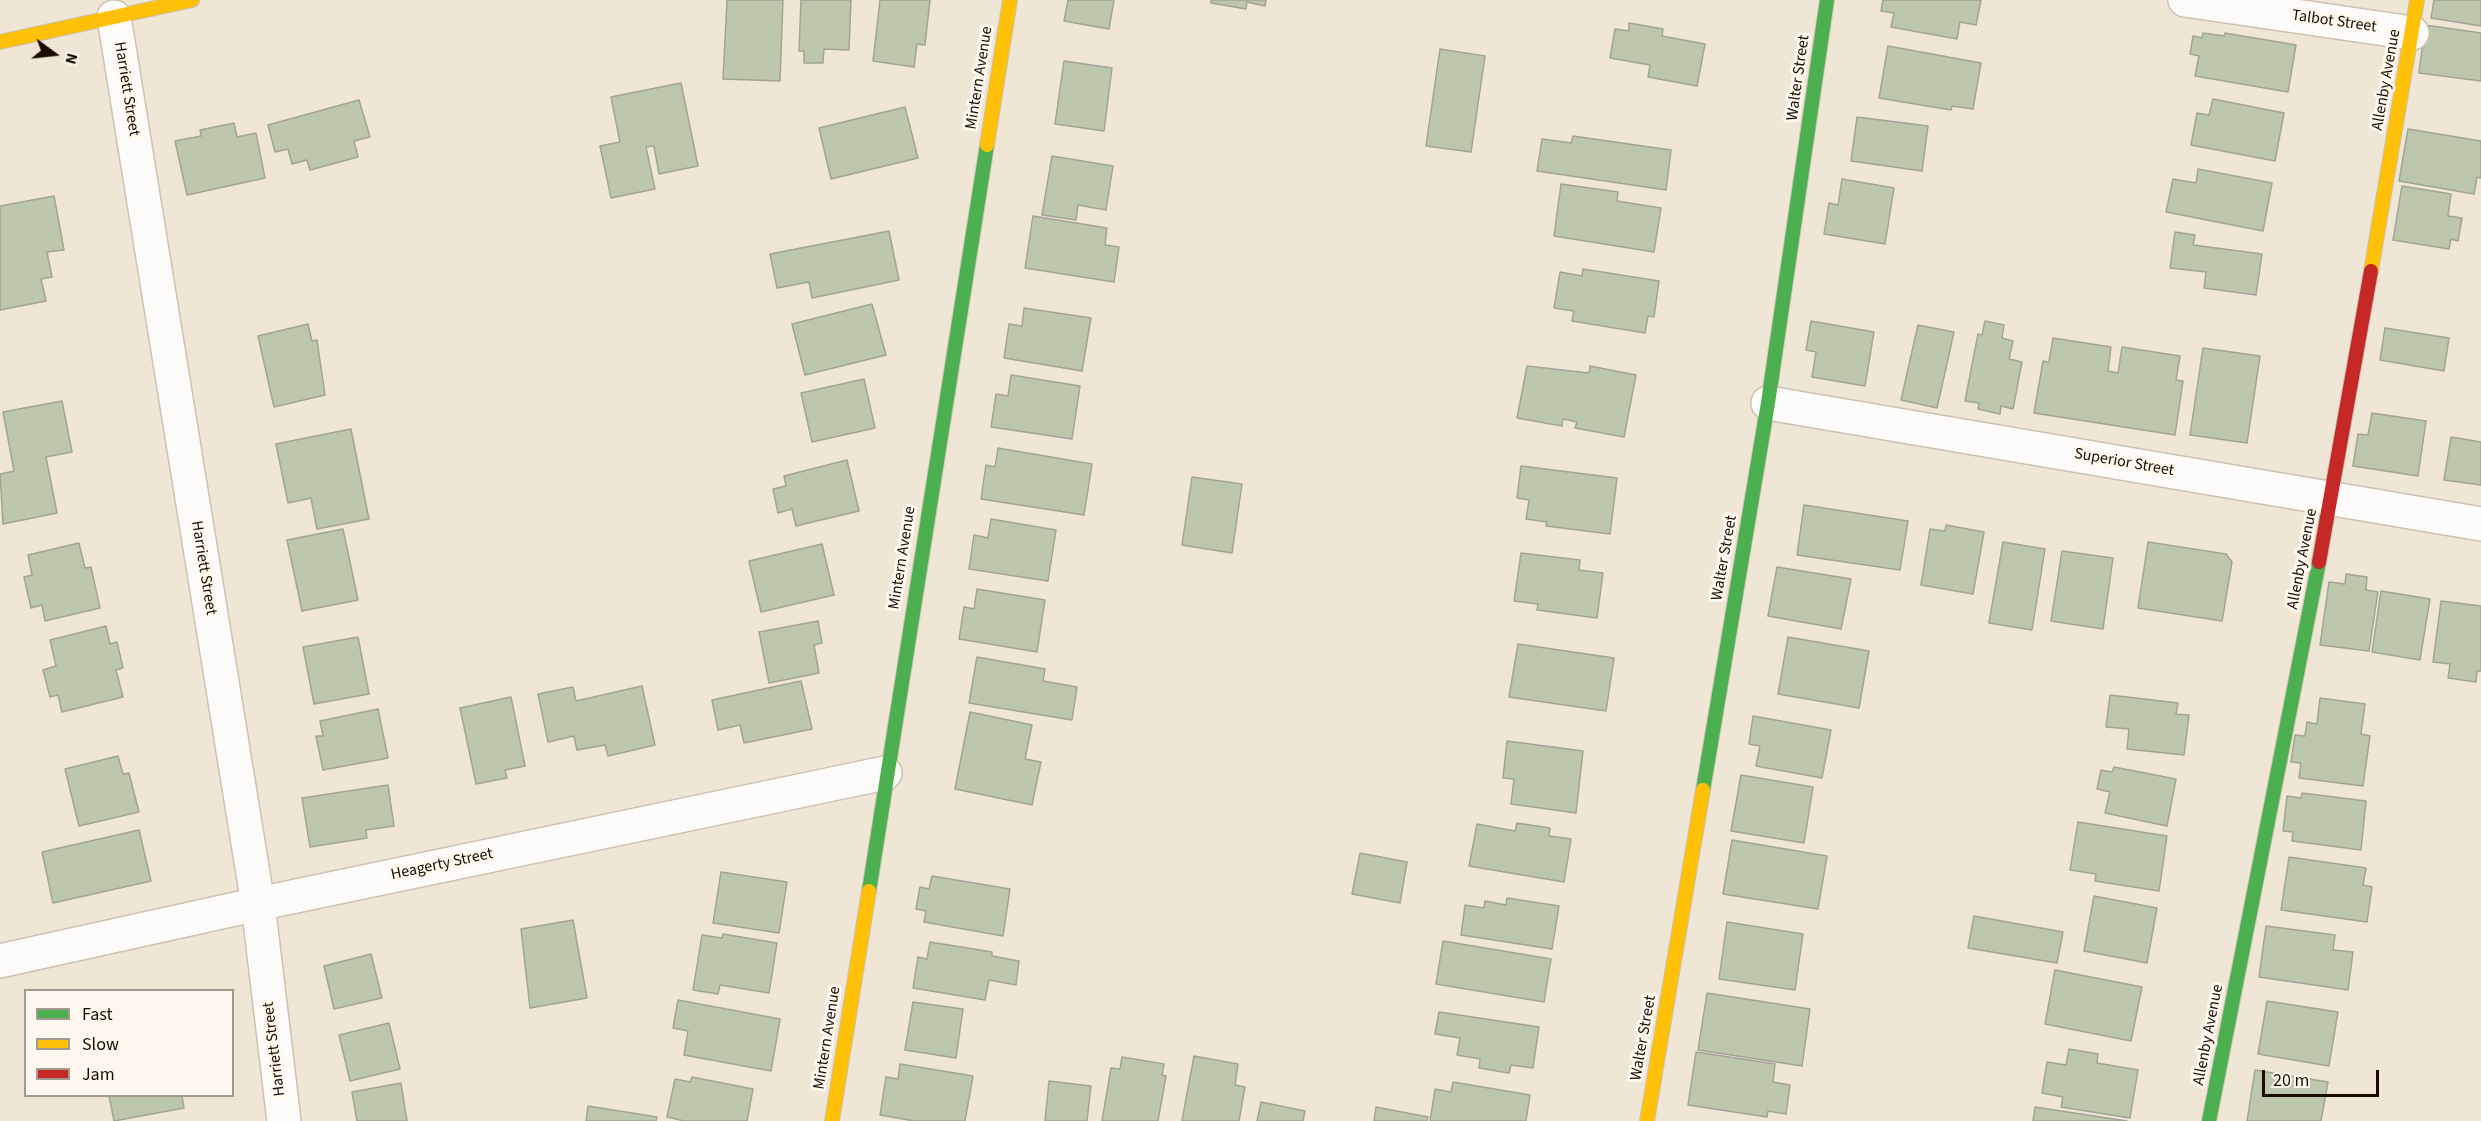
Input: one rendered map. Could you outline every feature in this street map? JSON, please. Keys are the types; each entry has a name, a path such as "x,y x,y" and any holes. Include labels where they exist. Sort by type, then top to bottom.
{"street":[{"path":"0,42 192,0"},
{"name":"Mintern Avenue","path":"832,1121 885,773 1010,0"},
{"name":"Walter Street","path":"1647,1121 1768,403 1827,0"},
{"name":"Talbot Street","path":"2185,0 2412,33"},
{"name":"Allenby Avenue","path":"2209,1121 2332,498 2416,0"},
{"name":"Harriett Street","path":"114,17 258,904 284,1121"},
{"name":"Superior Street","path":"1768,403 2481,524"},
{"name":"Heagerty Street","path":"0,961 258,904 885,773"}],"building":[{"path":"727,0 783,0 780,81 723,79"},
{"path":"801,0 851,0 849,50 824,49 823,63 804,63 804,51 799,51"},
{"path":"880,0 930,0 925,45 917,44 914,67 873,61"},
{"path":"1068,0 1114,0 1109,29 1064,21"},
{"path":"1211,0 1266,0 1265,6 1247,2 1246,9 1211,3"},
{"path":"1883,0 1981,0 1976,25 1960,22 1957,39 1891,27 1894,13 1881,11"},
{"path":"2434,0 2481,0 2481,26 2431,18"},
{"path":"1629,23 1663,29 1662,36 1705,44 1697,86 1648,77 1650,65 1610,58 1615,29 1629,31"},
{"path":"2425,25 2481,33 2481,81 2419,73"},
{"path":"2203,33 2224,36 2225,33 2296,45 2288,92 2195,76 2199,56 2190,54 2193,36 2202,38"},
{"path":"1888,46 1981,63 1973,109 1952,106 1951,110 1879,98"},
{"path":"1440,49 1485,56 1471,152 1426,146"},
{"path":"1064,61 1112,68 1104,131 1055,124"},
{"path":"681,83 698,166 659,174 654,146 646,147 655,189 611,198 600,146 620,142 611,97"},
{"path":"2213,99 2284,113 2275,161 2191,145 2197,113 2209,115"},
{"path":"359,100 370,137 354,141 358,157 310,170 307,160 292,164 288,149 275,152 268,125"},
{"path":"905,107 918,158 831,179 819,128"},
{"path":"1857,117 1928,126 1922,171 1851,161"},
{"path":"234,123 237,137 256,133 265,178 187,195 175,141 201,136 200,130"},
{"path":"2408,129 2481,141 2481,178 2477,177 2474,194 2399,181"},
{"path":"1573,136 1671,150 1666,190 1537,171 1542,139 1571,143"},
{"path":"1052,156 1113,166 1106,210 1078,205 1076,220 1042,215"},
{"path":"2198,169 2272,183 2263,231 2166,212 2173,179 2196,183"},
{"path":"1842,179 1894,188 1885,244 1824,234 1829,203 1838,205"},
{"path":"1561,184 1618,192 1617,201 1661,208 1654,252 1554,236"},
{"path":"2402,186 2451,194 2448,216 2462,218 2458,241 2451,239 2449,249 2393,240"},
{"path":"54,196 64,250 47,252 52,277 41,279 46,301 0,310 0,206"},
{"path":"1033,216 1107,228 1105,245 1119,247 1114,282 1025,268"},
{"path":"889,231 899,280 812,298 809,282 777,288 770,254"},
{"path":"2175,232 2195,235 2193,245 2262,254 2256,295 2204,288 2206,272 2170,268"},
{"path":"1583,269 1659,281 1654,317 1648,316 1645,333 1572,321 1574,311 1554,308 1560,272 1582,276"},
{"path":"872,304 886,355 805,375 792,324"},
{"path":"1024,308 1091,318 1082,371 1004,358 1009,324 1022,326"},
{"path":"1811,321 1874,332 1865,386 1812,377 1816,352 1806,350"},
{"path":"1985,321 2004,325 2002,338 2013,341 2009,359 2022,362 2013,409 2001,406 2000,414 1978,409 1979,403 1965,401 1978,334 1982,335"},
{"path":"308,324 312,341 317,340 325,395 274,407 258,336"},
{"path":"1918,325 1954,332 1937,408 1901,400"},
{"path":"2385,328 2449,338 2444,371 2380,360"},
{"path":"2053,338 2111,347 2108,371 2118,373 2122,347 2180,356 2176,380 2183,381 2175,435 2034,413 2043,361 2049,362"},
{"path":"2203,348 2260,356 2247,443 2190,435"},
{"path":"1527,366 1589,373 1590,366 1636,375 1624,437 1575,428 1577,422 1563,419 1562,426 1517,418"},
{"path":"1011,375 1080,386 1072,439 991,427 996,394 1008,396"},
{"path":"864,379 875,428 812,442 801,393"},
{"path":"62,401 72,452 46,457 57,513 3,524 0,474 14,471 3,412"},
{"path":"2372,413 2426,421 2418,476 2353,466 2358,434 2368,435"},
{"path":"351,429 369,519 317,529 311,498 288,503 276,444"},
{"path":"2451,437 2481,442 2481,485 2444,480"},
{"path":"998,448 1092,464 1084,515 981,499 986,465 995,467"},
{"path":"847,460 859,511 796,526 792,509 778,513 773,489 786,486 784,476"},
{"path":"1521,466 1617,478 1610,534 1546,526 1547,522 1526,519 1529,500 1517,498"},
{"path":"1192,477 1242,484 1232,553 1182,545"},
{"path":"1804,505 1908,521 1900,570 1797,555"},
{"path":"991,519 1056,530 1048,581 969,569 974,535 988,538"},
{"path":"1946,525 1984,532 1973,594 1921,585 1930,529 1945,531"},
{"path":"343,529 358,600 302,611 287,540"},
{"path":"2003,542 2045,549 2032,630 1989,623"},
{"path":"2148,542 2226,554 2232,562 2222,621 2138,608"},
{"path":"79,543 85,568 91,567 100,608 45,621 42,605 31,608 24,577 32,575 28,555"},
{"path":"822,544 834,595 761,612 749,561"},
{"path":"2062,551 2113,558 2103,629 2051,621"},
{"path":"1521,553 1580,560 1579,570 1603,573 1597,618 1537,610 1538,604 1514,601"},
{"path":"1777,567 1851,579 1841,629 1768,616"},
{"path":"2346,574 2367,577 2366,590 2378,592 2369,651 2320,645 2329,582 2345,584"},
{"path":"977,589 1045,600 1037,652 959,639 964,607 974,609"},
{"path":"2381,591 2430,599 2420,660 2372,652"},
{"path":"2441,601 2481,606 2481,671 2477,671 2476,682 2448,678 2450,664 2433,662"},
{"path":"818,621 822,643 814,645 819,673 769,683 759,632"},
{"path":"106,626 110,644 117,642 123,668 116,670 123,697 62,712 58,695 50,697 43,670 56,666 50,640"},
{"path":"358,637 369,694 314,704 303,647"},
{"path":"1788,637 1869,651 1859,708 1778,694"},
{"path":"1518,644 1614,658 1606,711 1509,697"},
{"path":"977,657 1045,669 1043,681 1077,687 1072,720 969,703"},
{"path":"801,681 812,729 744,743 740,725 718,730 712,700"},
{"path":"642,686 655,745 608,756 605,745 577,750 574,736 548,742 538,694 573,687 576,701"},
{"path":"2110,695 2178,703 2176,714 2189,715 2184,755 2127,749 2129,729 2106,727"},
{"path":"511,697 525,766 505,770 507,778 476,784 460,708"},
{"path":"2320,698 2365,704 2361,734 2370,736 2363,786 2299,778 2301,763 2291,762 2295,735 2305,736 2307,722 2317,724"},
{"path":"378,709 388,758 323,770 316,736 323,736 320,721"},
{"path":"970,712 1032,725 1025,759 1041,762 1032,805 955,789"},
{"path":"1753,716 1831,730 1822,778 1756,766 1760,746 1749,744"},
{"path":"1507,741 1583,751 1576,813 1511,804 1514,779 1503,778"},
{"path":"118,756 123,774 129,773 139,812 79,826 65,769"},
{"path":"2114,767 2176,779 2167,826 2105,813 2110,792 2097,789 2101,770 2112,772"},
{"path":"1741,775 1813,787 1804,843 1731,831"},
{"path":"388,785 394,826 366,830 367,838 310,847 302,798"},
{"path":"2302,793 2366,801 2361,850 2292,841 2293,832 2283,831 2287,796 2301,798"},
{"path":"2078,822 2167,836 2159,891 2095,881 2096,874 2070,870"},
{"path":"1517,823 1550,828 1549,836 1571,839 1564,882 1469,866 1477,824 1515,831"},
{"path":"139,830 151,881 53,903 42,852"},
{"path":"1732,840 1827,856 1818,909 1723,894"},
{"path":"1360,853 1407,862 1400,903 1352,894"},
{"path":"2289,857 2366,868 2363,885 2372,887 2367,922 2281,910"},
{"path":"721,872 787,882 779,933 713,923"},
{"path":"932,876 1010,889 1003,936 924,922 926,911 916,909 920,887 929,889"},
{"path":"2094,896 2157,908 2147,963 2084,951"},
{"path":"1507,898 1559,906 1552,949 1461,935 1465,905 1484,908 1485,901 1506,905"},
{"path":"1974,916 2063,932 2057,963 1968,948"},
{"path":"573,920 587,998 530,1008 521,929"},
{"path":"1727,922 1803,934 1795,990 1719,979"},
{"path":"2266,926 2335,935 2333,950 2353,952 2348,990 2259,977"},
{"path":"723,934 777,943 769,993 720,985 718,994 693,990 702,935 722,938"},
{"path":"1443,941 1551,959 1544,1002 1436,984"},
{"path":"930,942 992,952 992,956 1019,961 1016,985 989,980 985,1000 913,988 918,957 927,959"},
{"path":"371,954 382,998 334,1009 324,966"},
{"path":"2055,970 2142,987 2131,1041 2045,1024"},
{"path":"1707,993 1810,1009 1802,1066 1698,1050"},
{"path":"678,1000 780,1019 771,1071 684,1055 688,1031 673,1028"},
{"path":"2267,1001 2338,1012 2329,1066 2258,1054"},
{"path":"913,1002 963,1009 956,1058 905,1050"},
{"path":"1439,1012 1539,1027 1533,1068 1511,1065 1509,1073 1479,1068 1480,1059 1457,1055 1460,1038 1435,1034"},
{"path":"389,1023 400,1069 350,1081 339,1035"},
{"path":"2069,1049 2098,1054 2097,1063 2138,1070 2130,1118 2061,1107 2063,1097 2042,1093 2047,1062 2066,1065"},
{"path":"1696,1052 1775,1064 1773,1082 1790,1085 1786,1114 1768,1111 1767,1117 1688,1105"},
{"path":"1194,1056 1238,1064 1235,1085 1245,1087 1239,1121 1182,1121"},
{"path":"1122,1057 1164,1064 1162,1075 1166,1076 1158,1121 1102,1121 1111,1068 1120,1069"},
{"path":"900,1064 973,1076 965,1121 914,1121 880,1115 886,1077 898,1079"},
{"path":"2255,1070 2328,1082 2321,1121 2247,1121"},
{"path":"692,1077 753,1089 747,1121 684,1121 667,1117 675,1079 690,1082"},
{"path":"1049,1081 1091,1086 1087,1121 1045,1121"},
{"path":"1453,1082 1530,1095 1526,1121 1430,1121 1435,1089 1451,1092"},
{"path":"401,1083 407,1121 357,1121 352,1092"},
{"path":"109,1097 182,1097 184,1108 114,1121"},
{"path":"1261,1102 1305,1111 1303,1121 1257,1121"},
{"path":"588,1106 657,1117 656,1121 586,1121"},
{"path":"1376,1107 1428,1117 1427,1121 1374,1121"},
{"path":"2035,1107 2127,1121 2033,1121"}],"traffic: fast":[{"path":"1703,790 1768,403 1827,0"},
{"path":"869,891 987,145"},
{"path":"2209,1121 2319,562"}],"traffic: slow":[{"path":"0,42 192,0"},
{"path":"987,145 1010,0"},
{"path":"2371,271 2417,0"},
{"path":"1647,1121 1703,790"},
{"path":"832,1121 869,891"}],"traffic: jam":[{"path":"2319,562 2371,271"}]}
